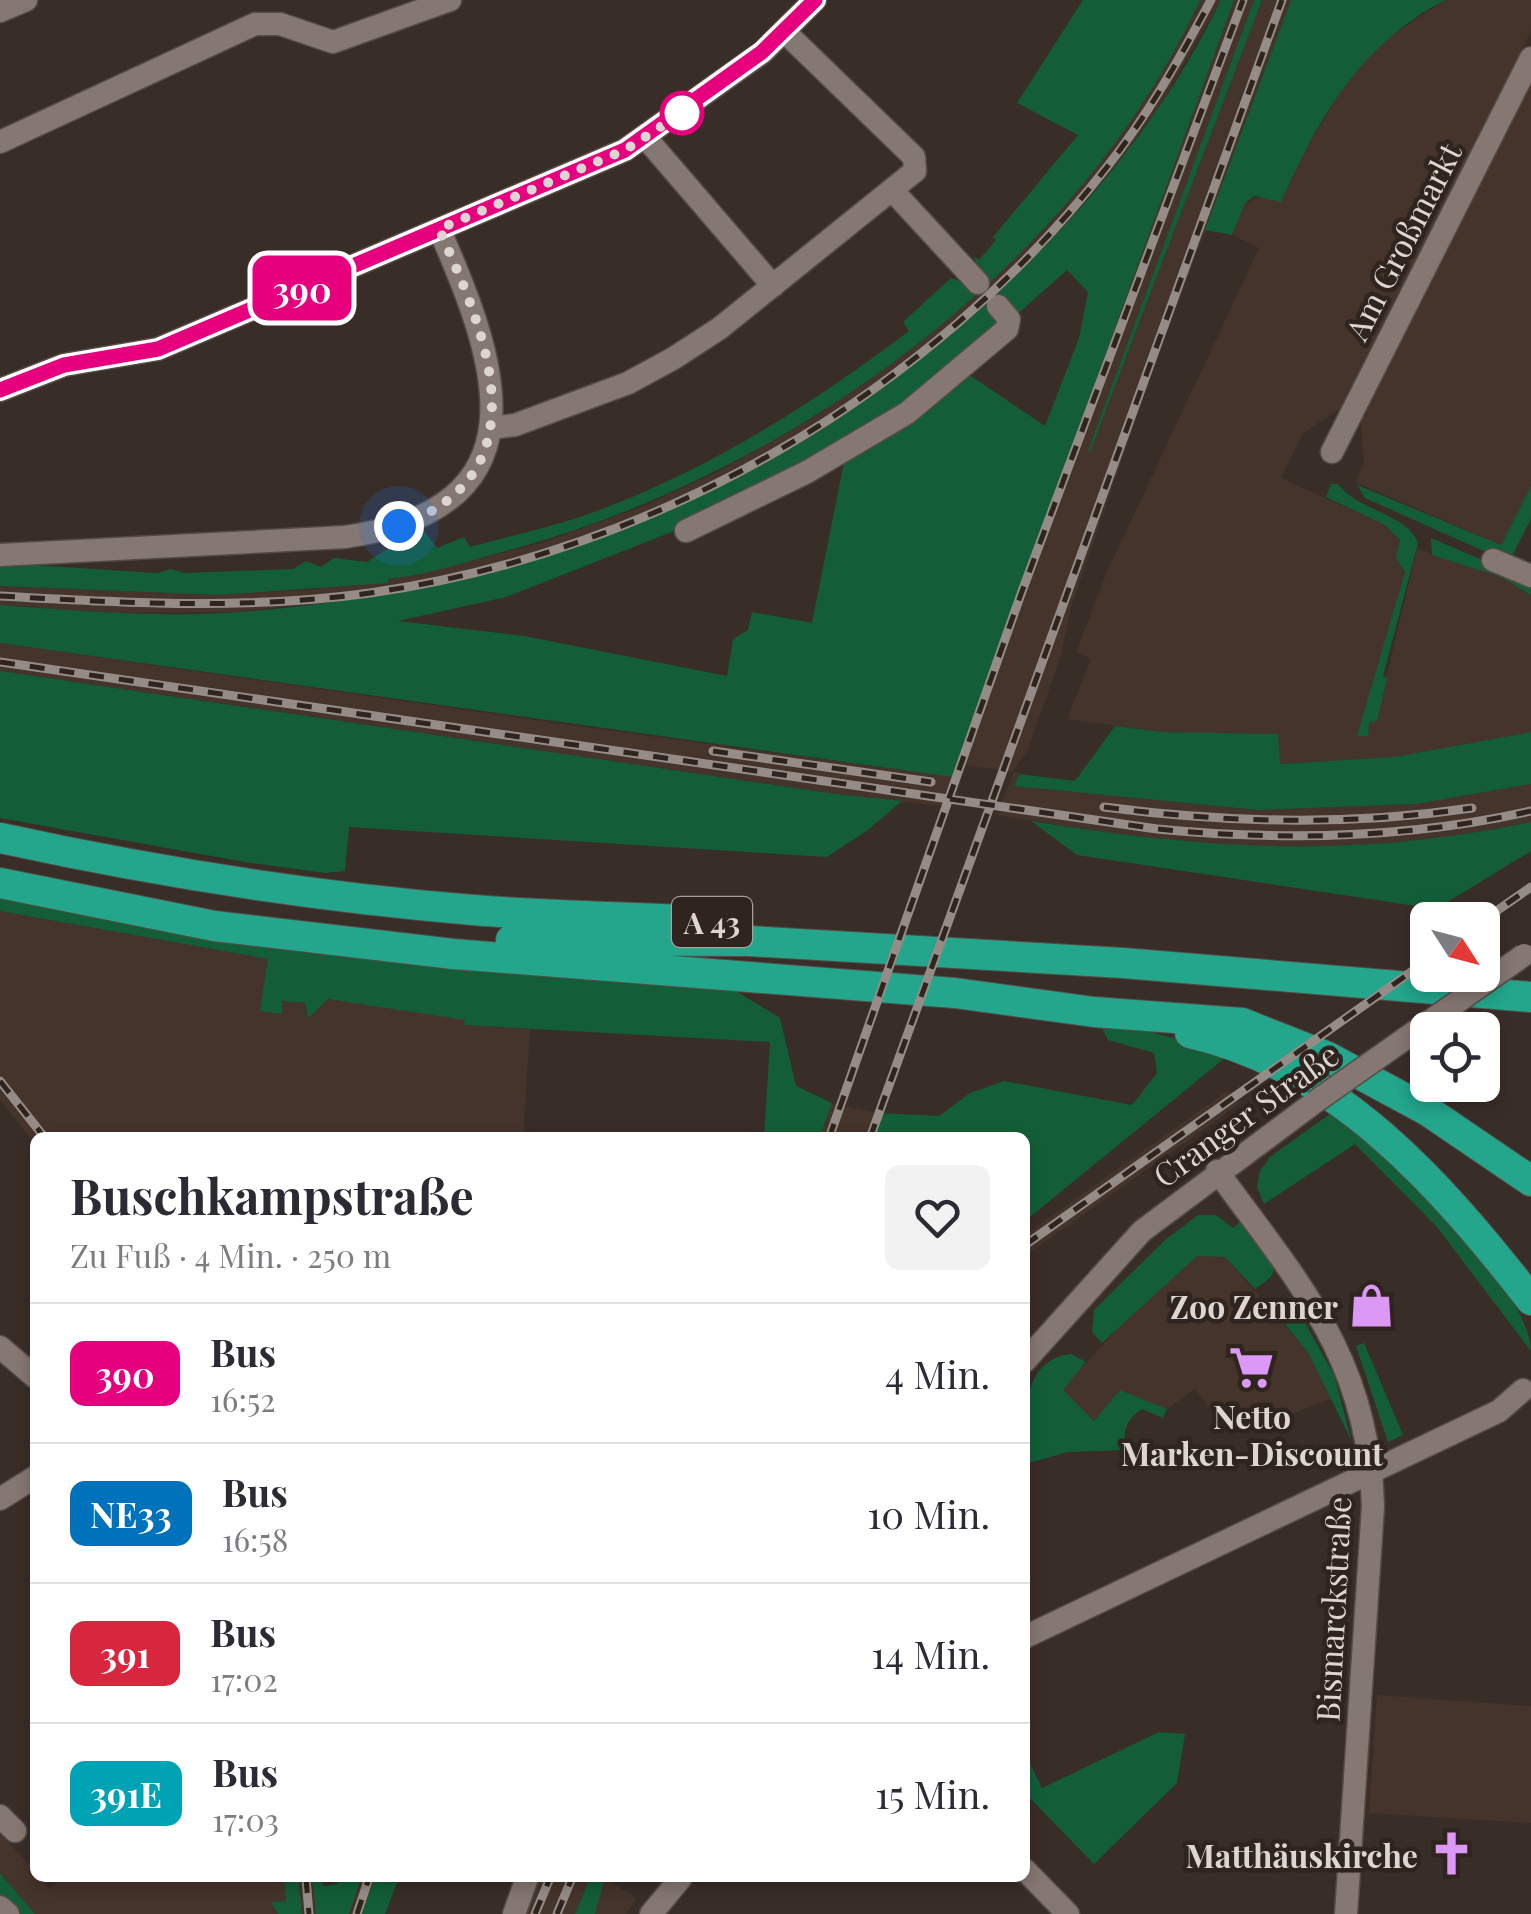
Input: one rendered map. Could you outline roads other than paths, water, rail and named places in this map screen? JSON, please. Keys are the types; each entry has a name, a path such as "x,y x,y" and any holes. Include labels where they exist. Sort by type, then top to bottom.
{"highway":[{"name":"A 43","path":"0,838 226,880 474,910 993,936 1410,969"},
{"name":"A 43","path":"0,874 412,934 526,941 749,941 1123,963 1531,997"},
{"path":"0,883 214,926 453,954 956,993 1094,1012 1242,1023 1328,1057 1428,1111 1531,1181"},
{"path":"1500,968 1529,961"},
{"path":"1094,1012 1216,1039 1282,1068 1356,1112 1400,1150 1474,1227 1531,1300"}],"street":[{"path":"0,11 26,0"},
{"path":"0,142 254,24 280,24 333,42 450,0"},
{"path":"0,390 64,365 158,349 646,138 786,33 815,0"},
{"path":"492,428 516,426 628,383 720,328 914,172 914,157 786,33"},
{"name":"Am Großmarkt","path":"1332,452 1531,58"},
{"path":"646,138 773,286"},
{"path":"892,190 978,284"},
{"path":"0,555 130,551 376,532 417,520 452,497 477,466 492,428 492,376 483,334 439,229"},
{"path":"686,532 806,472 907,413 1007,329 1009,319 998,306"},
{"path":"1493,560 1531,576"},
{"name":"Cranger Straße","path":"1030,1355 1074,1301 1142,1231 1217,1171 1529,961"},
{"name":"Bismarckstraße","path":"1217,1171 1332,1335 1359,1404 1372,1474 1346,1914"},
{"path":"0,1347 30,1373"},
{"path":"1030,1634 1372,1474 1499,1411 1522,1390"},
{"path":"0,1499 30,1480"},
{"path":"1030,1875 1068,1914"},
{"path":"514,1914 526,1882"},
{"path":"664,1910 679,1882"},
{"path":"0,1907 8,1914"}],"railway":[{"path":"0,596 231,603 370,593 477,572 581,541 682,500 779,450 871,391 957,324 1036,249 1107,167 1163,86 1211,0"},
{"path":"831,1132 1021,594 1243,0"},
{"path":"872,1132 1282,0"},
{"path":"0,662 1157,829 1345,835 1438,827 1531,811"},
{"path":"713,751 931,782"},
{"path":"1104,807 1288,820 1380,818 1472,808"},
{"path":"1500,909 1531,887"},
{"path":"1030,1241 1410,973"},
{"path":"0,1081 40,1132"},
{"path":"306,1882 309,1914"},
{"path":"357,1914 368,1882"},
{"path":"535,1914 548,1882"},
{"path":"557,1914 570,1882"}],"place":[{"name":"Zoo Zenner","path":"1371,1305"},
{"name":"Netto Marken-Discount","path":"1252,1367"},
{"name":"Matthäuskirche","path":"1451,1854"}]}
